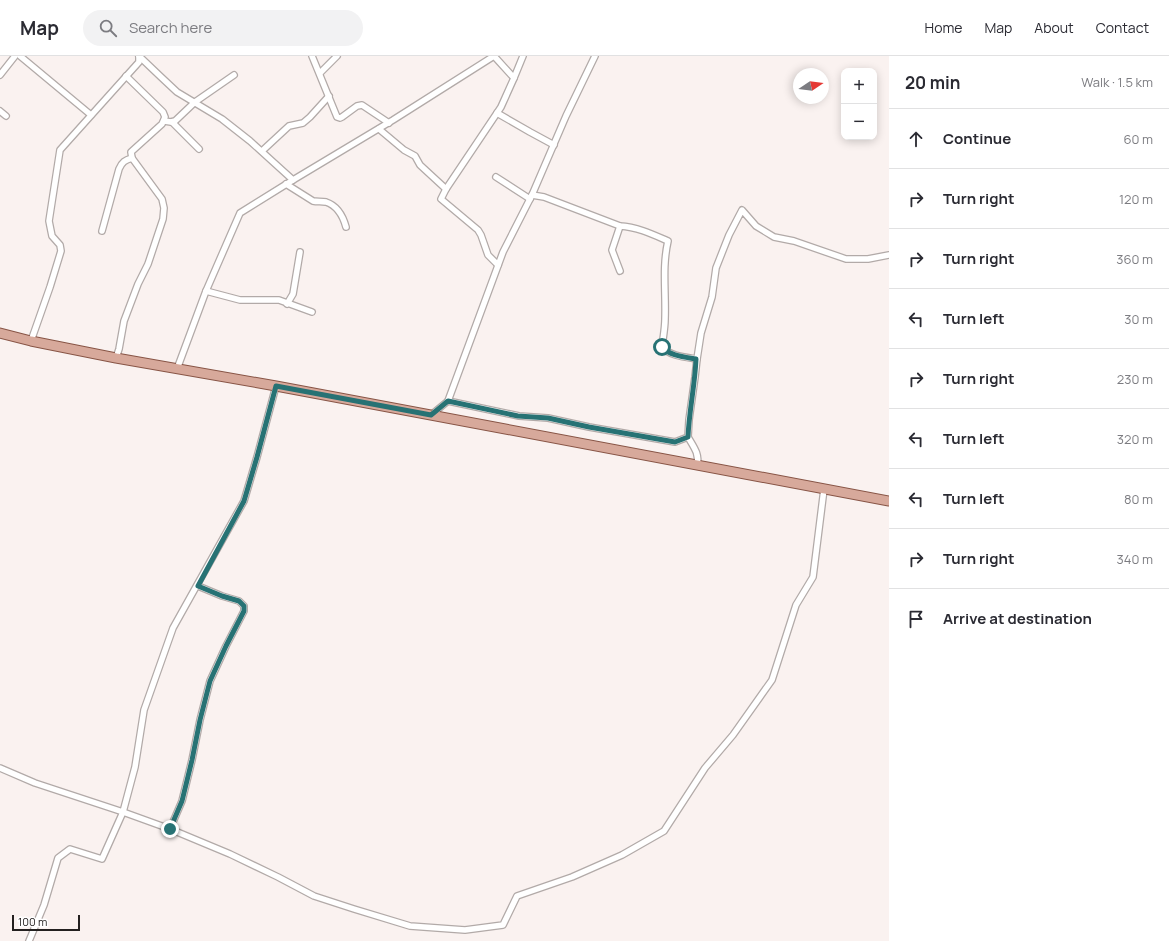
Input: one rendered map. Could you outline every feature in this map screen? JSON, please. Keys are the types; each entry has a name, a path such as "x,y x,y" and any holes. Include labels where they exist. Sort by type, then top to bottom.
{"main road":[{"path":"0,333 31,341 116,358 276,386 889,501"}],"street":[{"path":"0,75 15,56"},
{"path":"20,56 91,114"},
{"path":"31,341 61,251 60,245 51,233 49,221 61,147 139,62 139,56"},
{"path":"139,56 178,92 222,119 262,151 293,180"},
{"path":"312,56 337,117 340,118 345,116 357,106 362,105 389,123"},
{"path":"320,73 337,56"},
{"path":"177,369 206,291 240,213 389,123 494,56 514,78"},
{"path":"498,265 488,255 478,230 441,199 446,189 501,107 523,56"},
{"path":"431,415 448,401 503,252 531,197 566,116 595,56"},
{"path":"164,121 175,121 195,102 234,75"},
{"path":"116,358 124,321 138,284 148,264 163,219 164,208 162,199 132,158 131,152 164,121 165,117 163,112 126,76"},
{"path":"262,151 289,126 303,123 329,96"},
{"path":"0,111 6,116"},
{"path":"497,113 554,145"},
{"path":"172,122 199,149"},
{"path":"379,129 404,150 415,156 420,165 446,189"},
{"path":"102,231 122,162 132,158"},
{"path":"496,177 531,197 544,197 620,226 629,226 639,229 668,241 665,254 665,320 662,347 666,351 676,355 696,359"},
{"path":"286,184 313,201 325,202 336,208 340,211 346,227"},
{"path":"697,464 699,460 698,454 688,437 696,359 701,333 712,297 716,268 742,210 756,226 774,237 794,241 846,260 889,256"},
{"path":"620,226 612,250 620,272"},
{"path":"287,304 293,294 300,252"},
{"path":"206,291 246,301 279,300 312,312"},
{"path":"29,941 44,905 58,858 70,849 102,858 123,812 136,767 144,710 173,628 198,586 244,501 276,386"},
{"path":"448,401 518,416 548,418 589,427 675,442 688,437"},
{"path":"0,768 34,783 170,829 230,854 314,896 354,909 410,926 465,930 503,925 517,896 572,877 622,855 664,831 705,768 733,735 772,680 796,605 813,577 824,489"},
{"path":"170,829 182,801 210,681 244,611 244,606 239,601 198,586"}],"route":[{"path":"170,829 182,801 210,681 244,611 244,606 239,601 198,586 244,501 276,386 431,415 448,401 518,416 548,418 589,427 675,442 688,437 696,359 676,355 666,351 662,347"}]}
